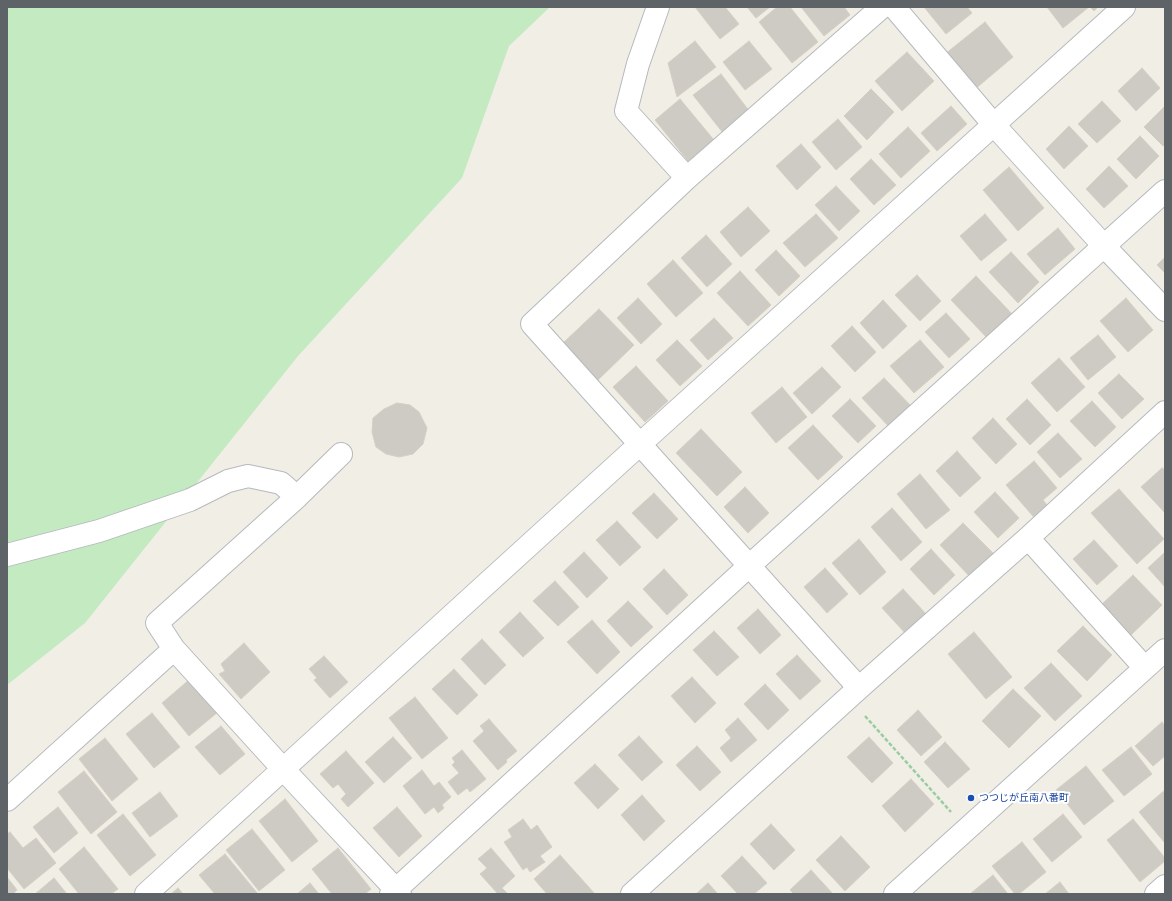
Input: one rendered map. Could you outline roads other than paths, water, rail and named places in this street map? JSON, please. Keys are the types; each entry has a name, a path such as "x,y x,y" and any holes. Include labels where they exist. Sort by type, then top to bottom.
{"street":[{"path":"658,7 638,64 626,111 687,178"},
{"path":"853,693 749,566 532,324 687,178 882,7"},
{"path":"894,7 994,125 1104,246 1165,310"},
{"path":"146,894 639,445 1124,7"},
{"path":"341,454 158,623 174,649 396,892 749,566 1165,191"},
{"path":"632,894 853,693 1028,538 1165,412"},
{"path":"7,555 99,531 190,500 228,482 248,476 281,483 297,496"},
{"path":"1028,538 1145,668"},
{"path":"7,800 174,649"},
{"path":"895,894 1165,650"},
{"path":"1156,894 1165,886"}],"place":[{"name":"つつじが丘南八番町","path":"971,798"}]}
